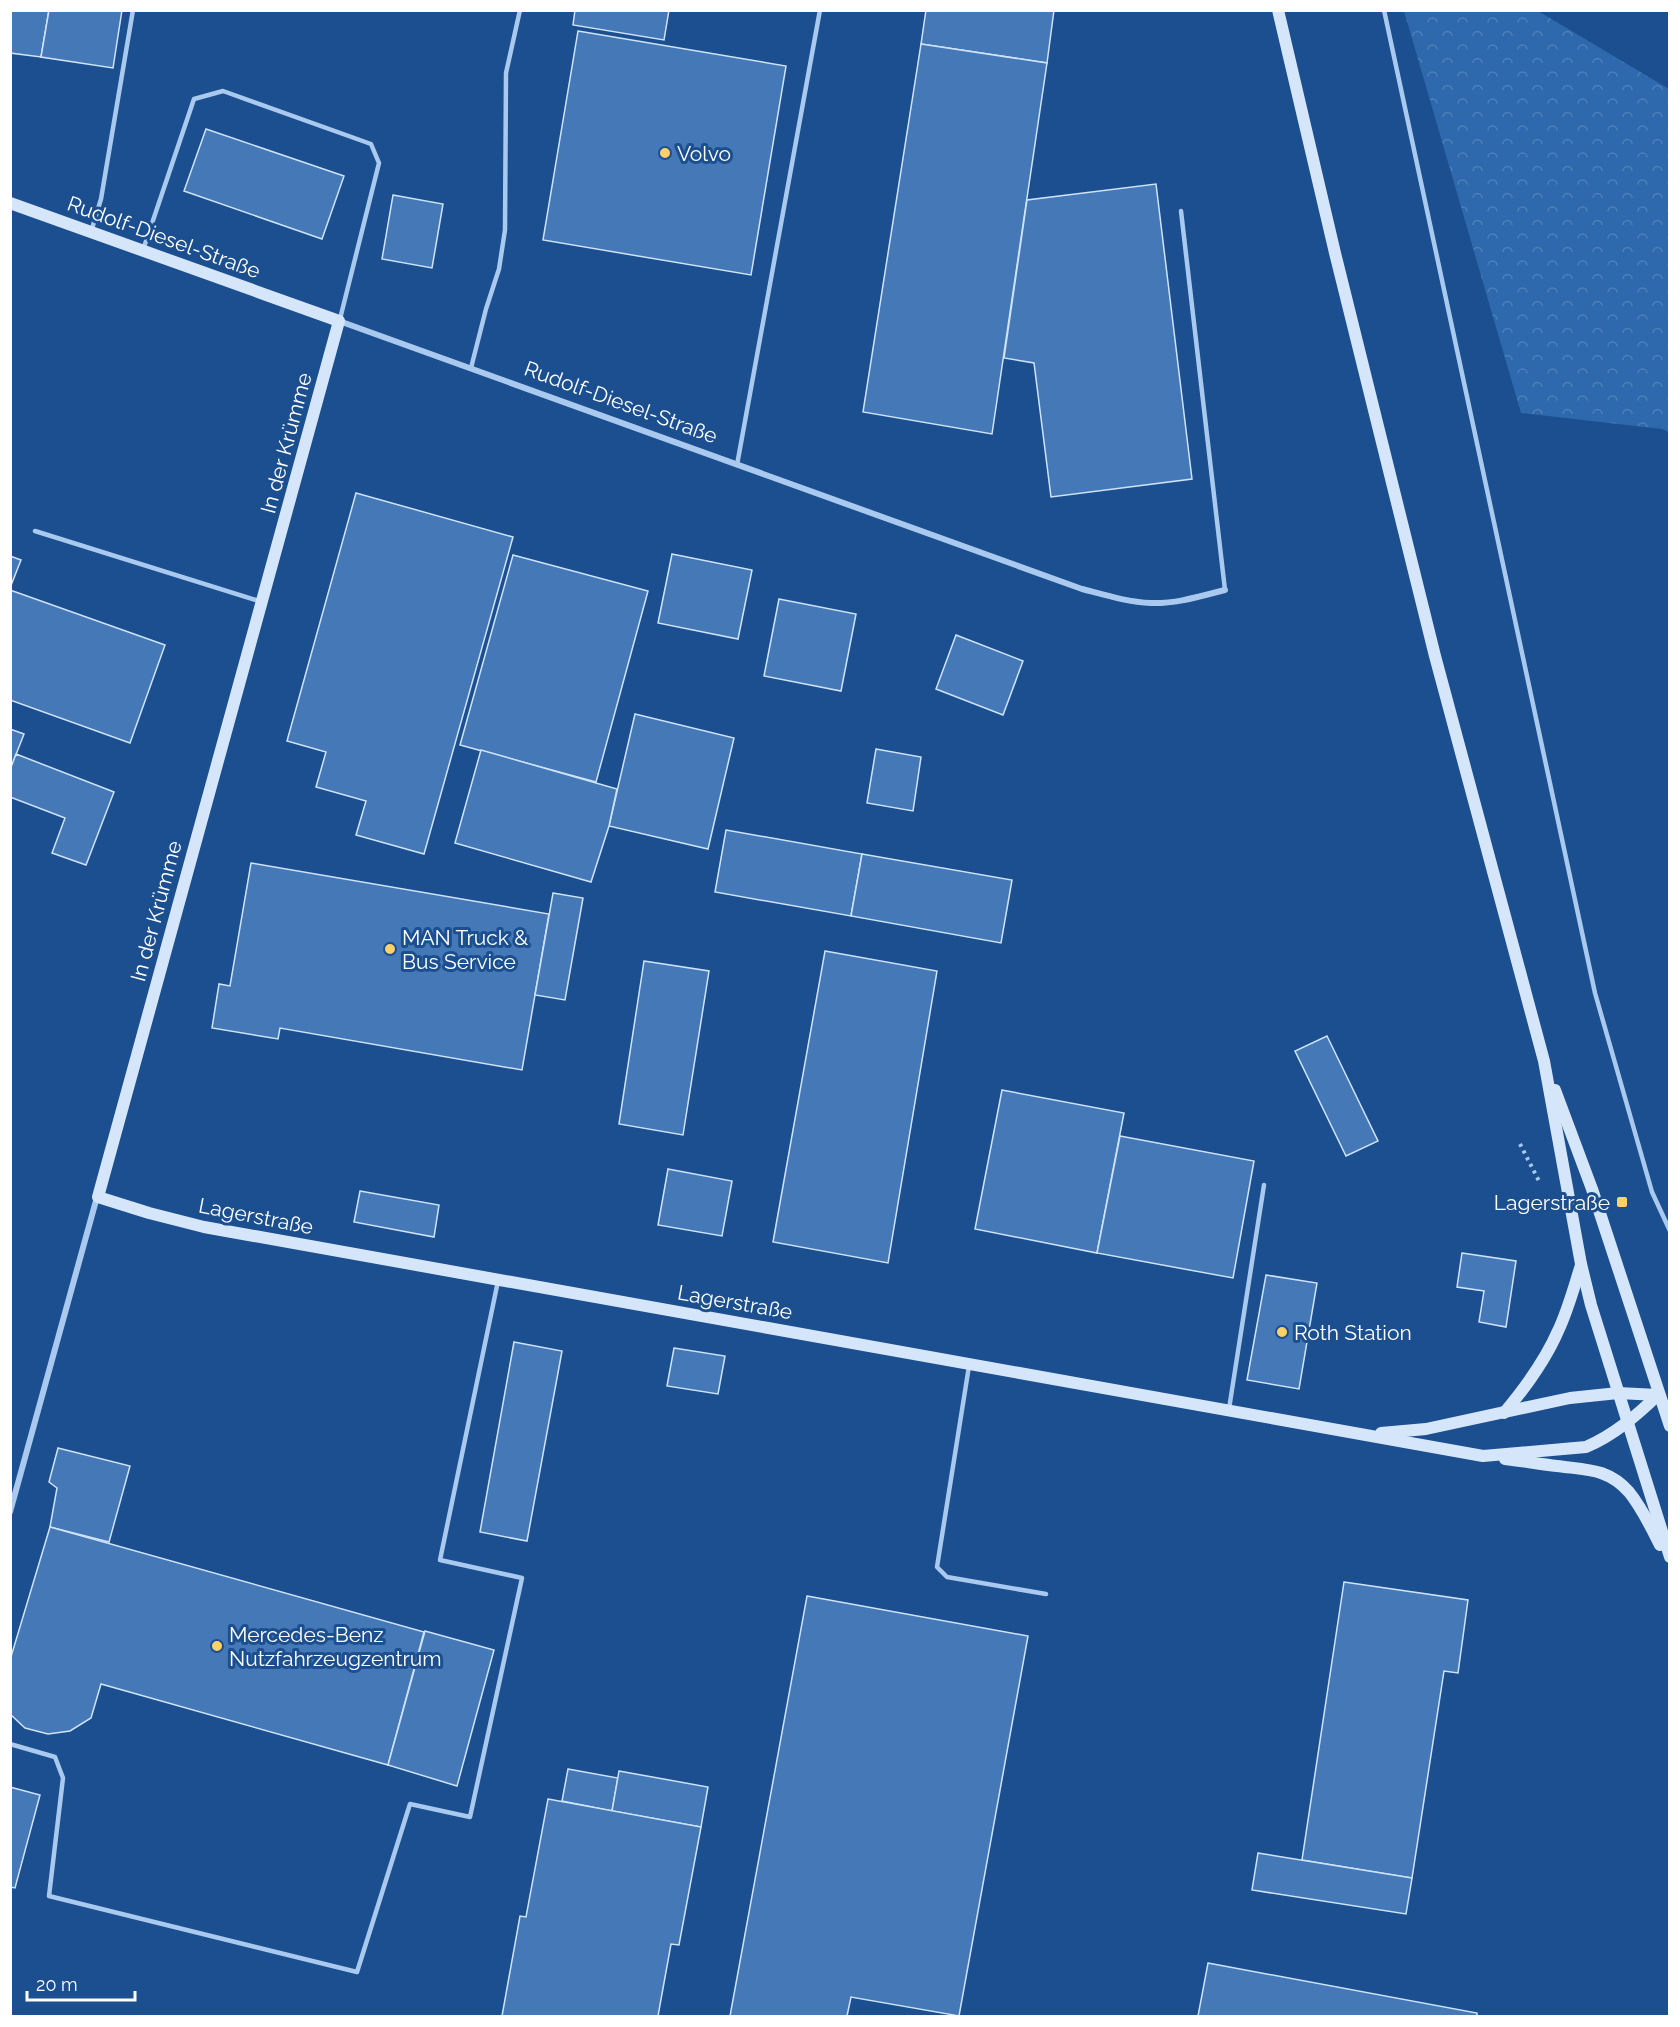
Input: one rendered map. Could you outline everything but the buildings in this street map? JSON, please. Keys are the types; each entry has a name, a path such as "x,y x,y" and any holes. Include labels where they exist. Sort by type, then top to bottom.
{"street":[{"path":"1278,10 1335,253 1435,656 1544,1061 1581,1264 1591,1305 1670,1557"},
{"name":"Rudolf-Diesel-Straße","path":"10,203 1061,582 1119,599 1153,603 1190,599 1225,590"},
{"name":"In der Krümme","path":"10,1512 339,321"},
{"path":"1544,1061 1664,1394 1670,1426"},
{"name":"Lagerstraße","path":"98,1197 204,1227 1484,1456 1586,1447 1629,1422 1664,1394"},
{"path":"1504,1413 1525,1388 1552,1344 1560,1328 1581,1264"},
{"name":"Lagerstraße","path":"1367,1434 1426,1429 1570,1398 1618,1393 1664,1394"},
{"path":"1484,1456 1559,1467 1584,1467 1604,1473 1629,1492 1643,1512 1670,1565"}],"lane":[{"path":"91,231 101,199 133,10"},
{"path":"471,368 499,269 505,230 506,73 520,10"},
{"path":"737,465 820,10"},
{"path":"1384,10 1594,993 1652,1192 1670,1231"},
{"path":"143,250 194,99 223,91 370,144 379,163 339,321"},
{"path":"1181,211 1225,590"},
{"path":"35,531 262,602"},
{"path":"1229,1409 1264,1185"},
{"path":"10,1744 54,1757 63,1778 49,1896 357,1972 410,1804 470,1817 522,1578 440,1560 499,1280"},
{"path":"969,1363 937,1567 947,1577 1046,1594"}],"path":[{"path":"1520,1144 1541,1185"}],"green space":[{"path":"1404,11 1538,11 1669,89 1669,432 1662,429 1521,413"}],"place":[{"name":"Volvo","path":"665,153"},
{"name":"MAN Truck & Bus Service","path":"390,949"},
{"name":"Lagerstraße","path":"1622,1202"},
{"name":"Roth Station","path":"1282,1332"},
{"name":"Mercedes-Benz Nutzfahrzeugzentrum","path":"217,1646"}]}
